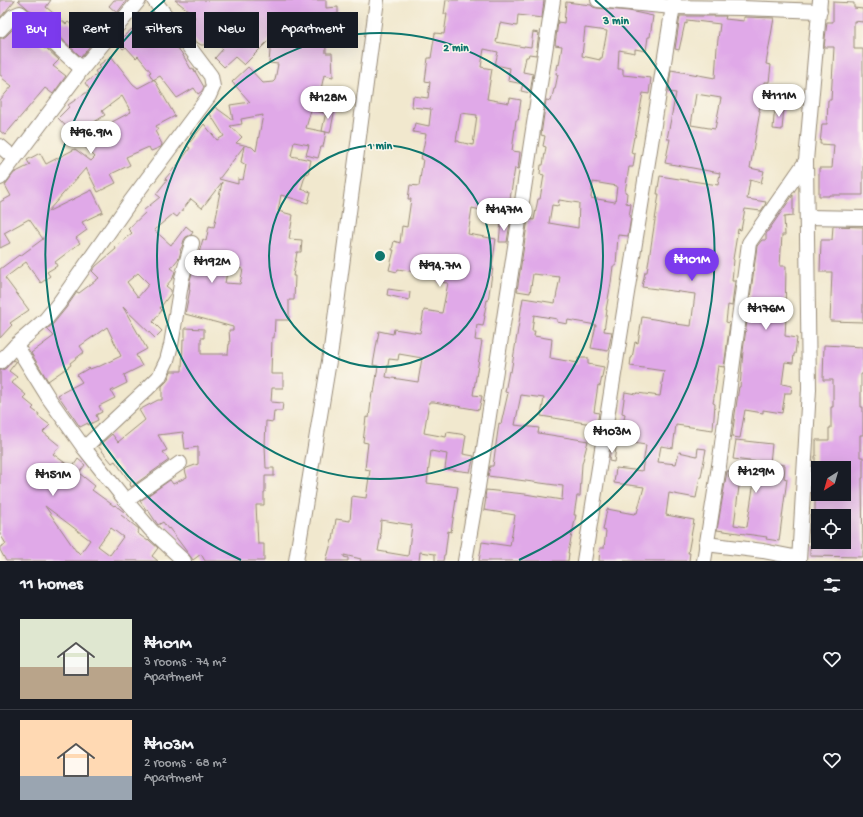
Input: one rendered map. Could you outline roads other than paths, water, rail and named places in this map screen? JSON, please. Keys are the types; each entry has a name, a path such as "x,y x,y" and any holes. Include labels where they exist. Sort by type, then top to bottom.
{"street":[{"path":"0,178 82,69 139,0"},
{"path":"0,362 16,345 46,320 130,202 209,96 213,86 210,76 154,0"},
{"path":"296,561 331,349 377,0"},
{"path":"465,561 478,487 553,0"},
{"path":"598,0 742,8 820,5 806,161 809,388 799,560 763,551 706,544"},
{"path":"584,561 673,3"},
{"path":"0,30 13,16 20,13 82,69"},
{"path":"0,146 14,158"},
{"path":"704,561 720,458 749,243 806,161"},
{"path":"807,217 863,218"},
{"path":"84,448 146,390 164,366 171,345 182,278 192,243"},
{"path":"16,345 50,400 84,448 151,530 184,561"},
{"path":"126,501 180,464"}]}
